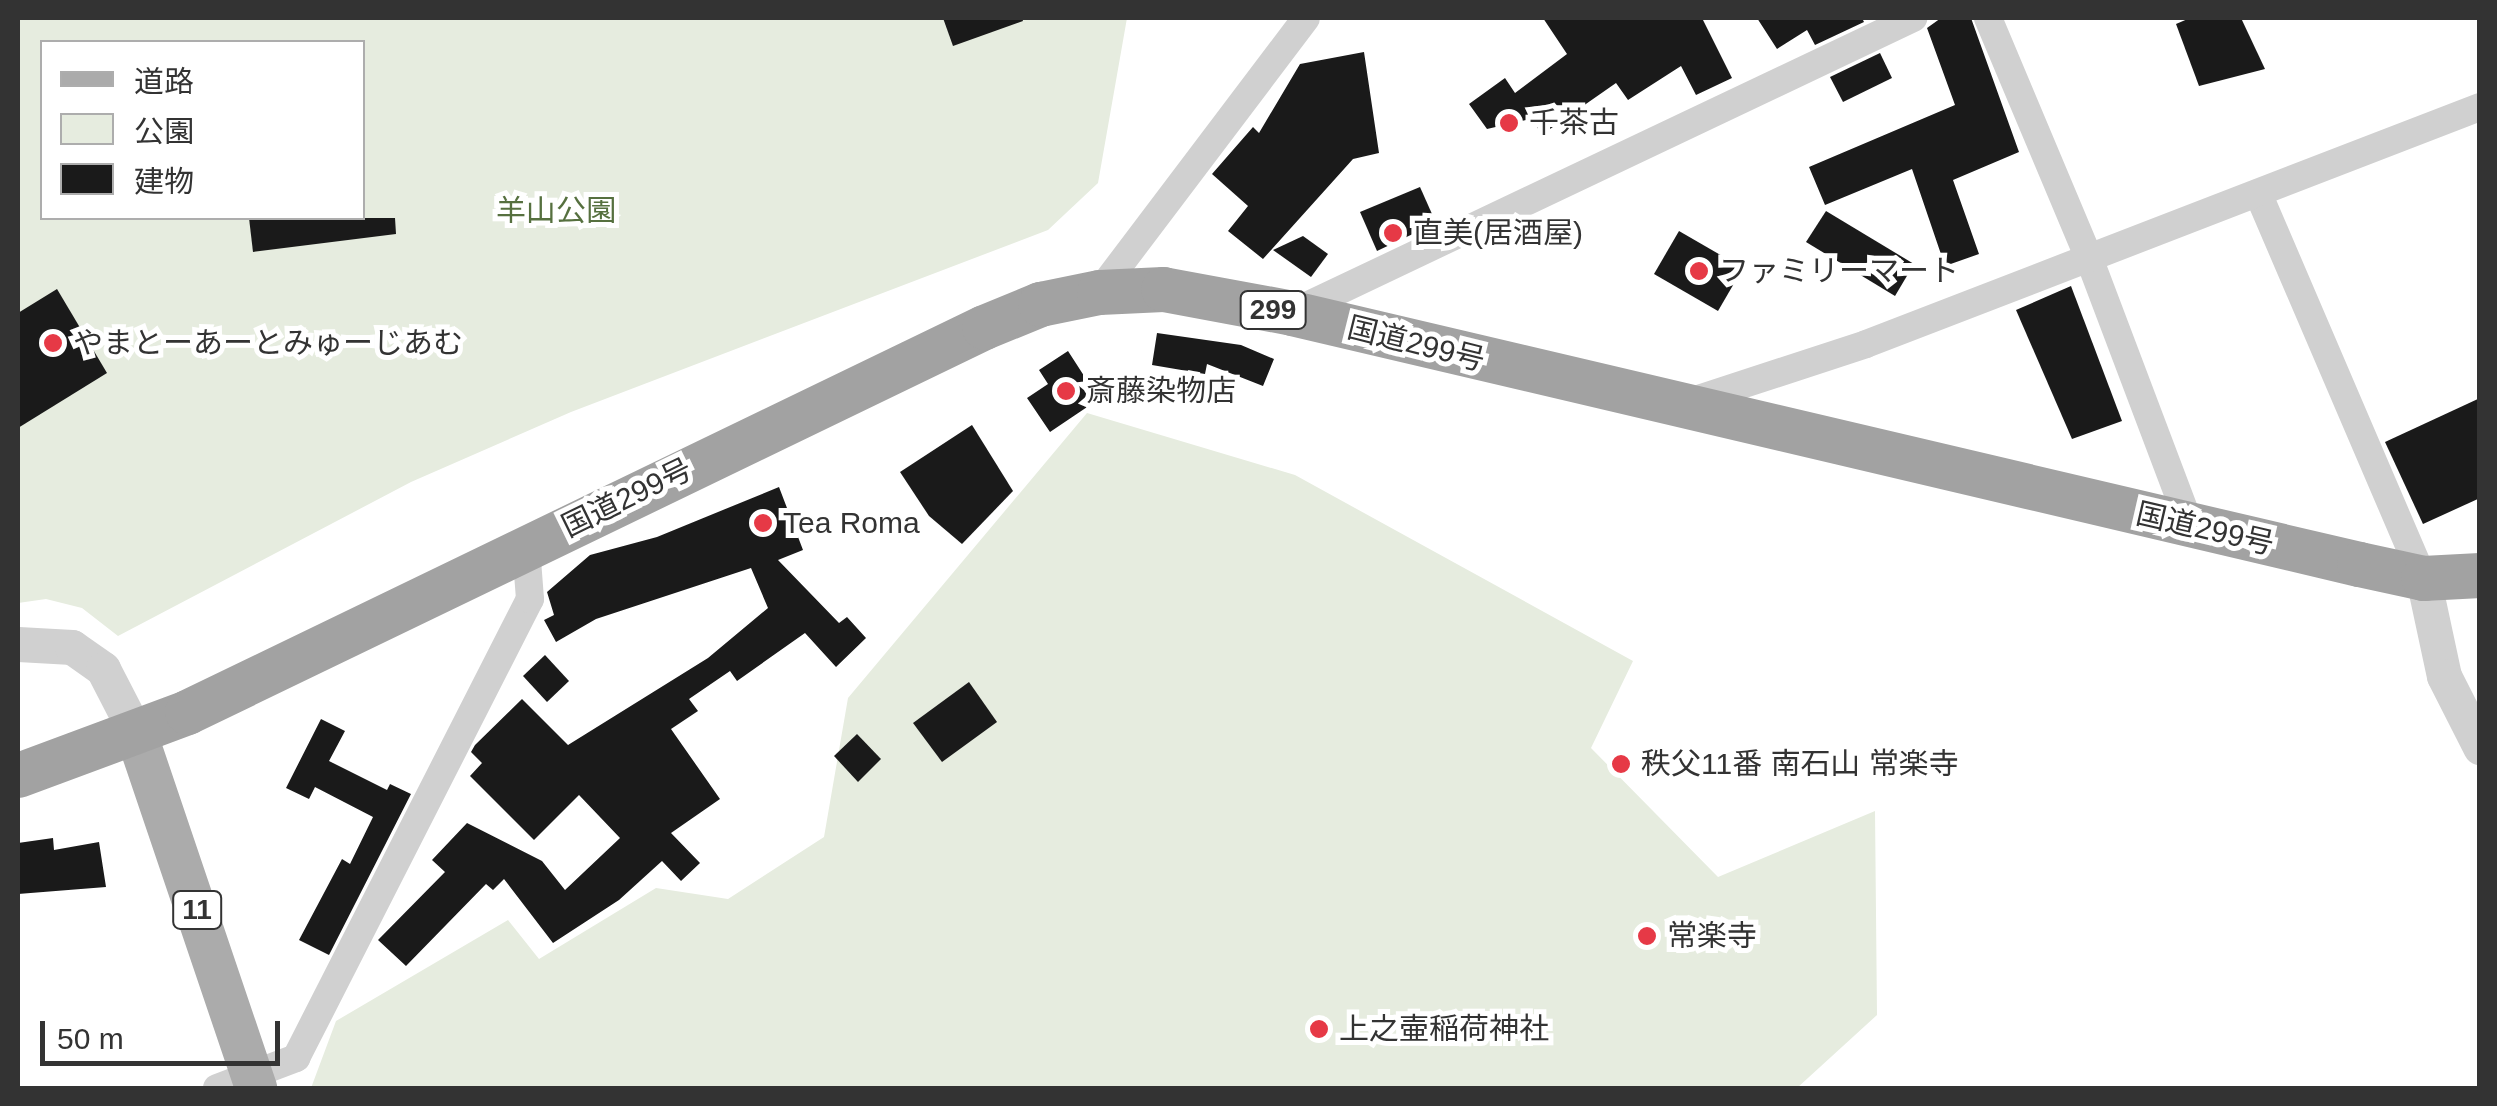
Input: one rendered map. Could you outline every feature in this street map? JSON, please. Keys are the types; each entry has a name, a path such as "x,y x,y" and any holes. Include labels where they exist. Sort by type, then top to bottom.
{"highway":[{"name":"国道299号","path":"18,775 136,732 984,327 1040,304 1099,292 1163,289 1292,313 1673,407 2423,578 2480,576"}],"main road":[{"name":"11","path":"136,732 242,1084"}],"street":[{"path":"1099,292 1306,18"},
{"path":"1292,313 1913,18"},
{"path":"1988,18 2089,258 2190,526"},
{"path":"1673,407 1866,344 2480,107"},
{"path":"2258,193 2423,578 2444,676 2480,746"},
{"path":"242,1084 296,1058 530,599 526,547"},
{"path":"24,650 72,647 102,670 136,732"}],"green space":[{"name":"羊山公園","path":"18,18 1127,18 1098,183 1048,230 571,412 411,482 118,636 82,608 46,599 18,603"},
{"path":"1087,413 1295,475 1633,661 1591,748 1718,877 1875,811 1877,1015 1797,1088 311,1088 336,1021 508,920 539,959 656,888 728,899 824,837 848,698"}],"building":[{"path":"943,18 1022,18 1023,21 953,46"},
{"path":"1543,18 1702,18 1732,78 1696,95 1681,66 1628,100 1616,83 1540,136 1535,118 1487,129 1469,104 1505,78 1515,93 1567,54"},
{"path":"1757,18 1862,18 1864,22 1815,45 1807,30 1777,49"},
{"path":"1941,18 1971,18 2019,152 1953,180 1979,254 1945,266 1912,169 1825,205 1809,167 1955,105 1927,28"},
{"path":"2190,18 2241,18 2265,69 2199,86 2176,24"},
{"path":"1364,52 1379,153 1353,159 1263,259 1228,231 1248,206 1212,174 1253,127 1259,133 1300,64"},
{"path":"1880,53 1892,78 1843,102 1830,77"},
{"path":"1420,187 1436,223 1377,251 1360,212"},
{"path":"1826,211 1914,264 1895,296 1806,242"},
{"path":"395,218 396,234 253,252 249,220"},
{"name":"ファミリーマート","path":"1679,231 1743,268 1718,311 1654,274"},
{"path":"1303,236 1328,254 1311,277 1273,250"},
{"path":"2071,286 2122,421 2072,439 2016,310"},
{"name":"やまとーあーとみゅーじあむ","path":"57,289 107,373 18,428 18,313"},
{"path":"1157,333 1241,345 1274,359 1263,386 1207,364 1205,374 1152,365"},
{"path":"1068,351 1099,399 1050,432 1027,398 1048,384 1039,370"},
{"path":"2480,398 2480,498 2423,524 2385,442"},
{"path":"972,425 1013,491 962,544 929,516 900,472"},
{"path":"779,487 803,550 778,560 839,623 847,617 866,638 836,667 805,633 737,681 730,671 689,699 698,711 671,729 720,799 671,833 700,863 681,881 662,861 619,900 553,943 504,879 493,890 486,884 406,966 378,940 445,872 432,860 467,823 542,861 565,890 620,838 579,795 534,840 470,776 482,763 471,752 475,745 522,699 568,745 708,658 768,608 751,568 596,619 556,642 544,620 554,615 547,592 590,555 657,537"},
{"path":"545,655 569,681 547,702 523,676"},
{"path":"969,682 997,722 942,762 913,723"},
{"path":"321,719 345,731 329,761 387,790 390,784 411,794 329,955 299,940 342,859 350,864 373,817 315,787 309,799 286,788"},
{"path":"857,734 881,759 858,782 834,756"},
{"path":"53,838 54,850 99,842 106,887 18,894 18,843"}],"place":[{"name":"千茶古","path":"1509,123"},
{"name":"直美(居酒屋)","path":"1393,233"},
{"name":"ファミリーマート","path":"1699,271"},
{"name":"やまとーあーとみゅーじあむ","path":"53,343"},
{"name":"斎藤染物店","path":"1066,391"},
{"name":"Tea Roma","path":"763,523"},
{"name":"秩父11番 南石山 常楽寺","path":"1621,764"},
{"name":"常楽寺","path":"1647,936"},
{"name":"上之壷稲荷神社","path":"1319,1029"}]}
